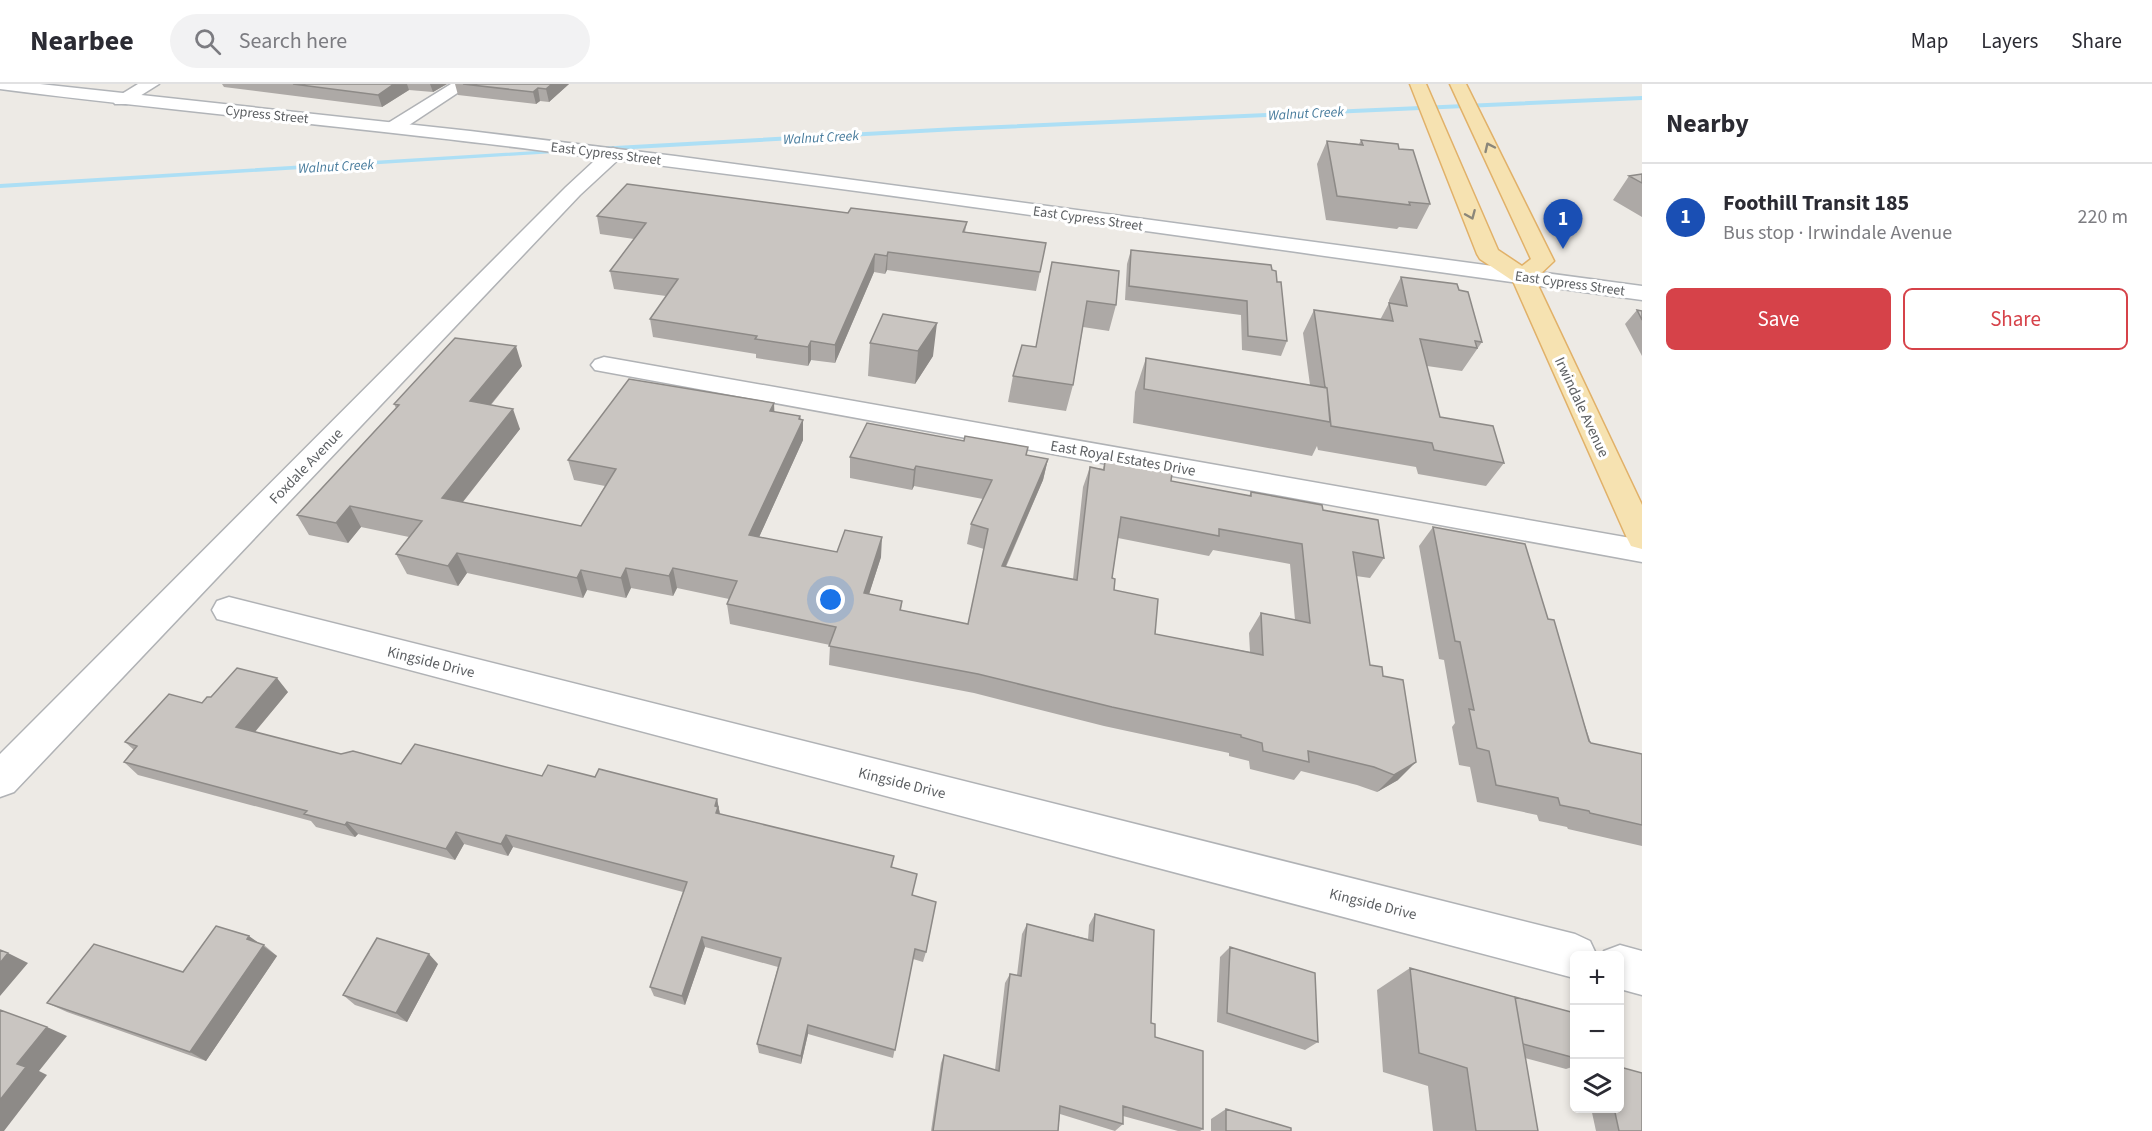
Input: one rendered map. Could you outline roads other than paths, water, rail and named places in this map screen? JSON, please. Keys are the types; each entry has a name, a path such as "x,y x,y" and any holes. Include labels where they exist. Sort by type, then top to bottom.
{"main road":[{"path":"1419,88 1488,254 1523,277 1543,261 1460,88"},
{"name":"Irwindale Avenue","path":"1523,277 1642,537"}],"street":[{"name":"Cypress Street","path":"0,84 121,100 394,127 534,144"},
{"path":"121,100 151,84"},
{"path":"394,127 463,84"},
{"name":"East Cypress Street","path":"534,144 1642,293"},
{"name":"Foxdale Avenue","path":"0,780 612,155"},
{"name":"East Royal Estates Drive","path":"604,365 1642,551"},
{"name":"Kingside Drive","path":"229,610 1570,955"},
{"path":"1624,968 1642,973"}],"waterway":[{"name":"Walnut Creek","path":"597,149 956,129 1642,98"},
{"name":"Walnut Creek","path":"0,186 568,151"}],"place":[{"name":"Foothill Transit 185","path":"1563,249"}]}
